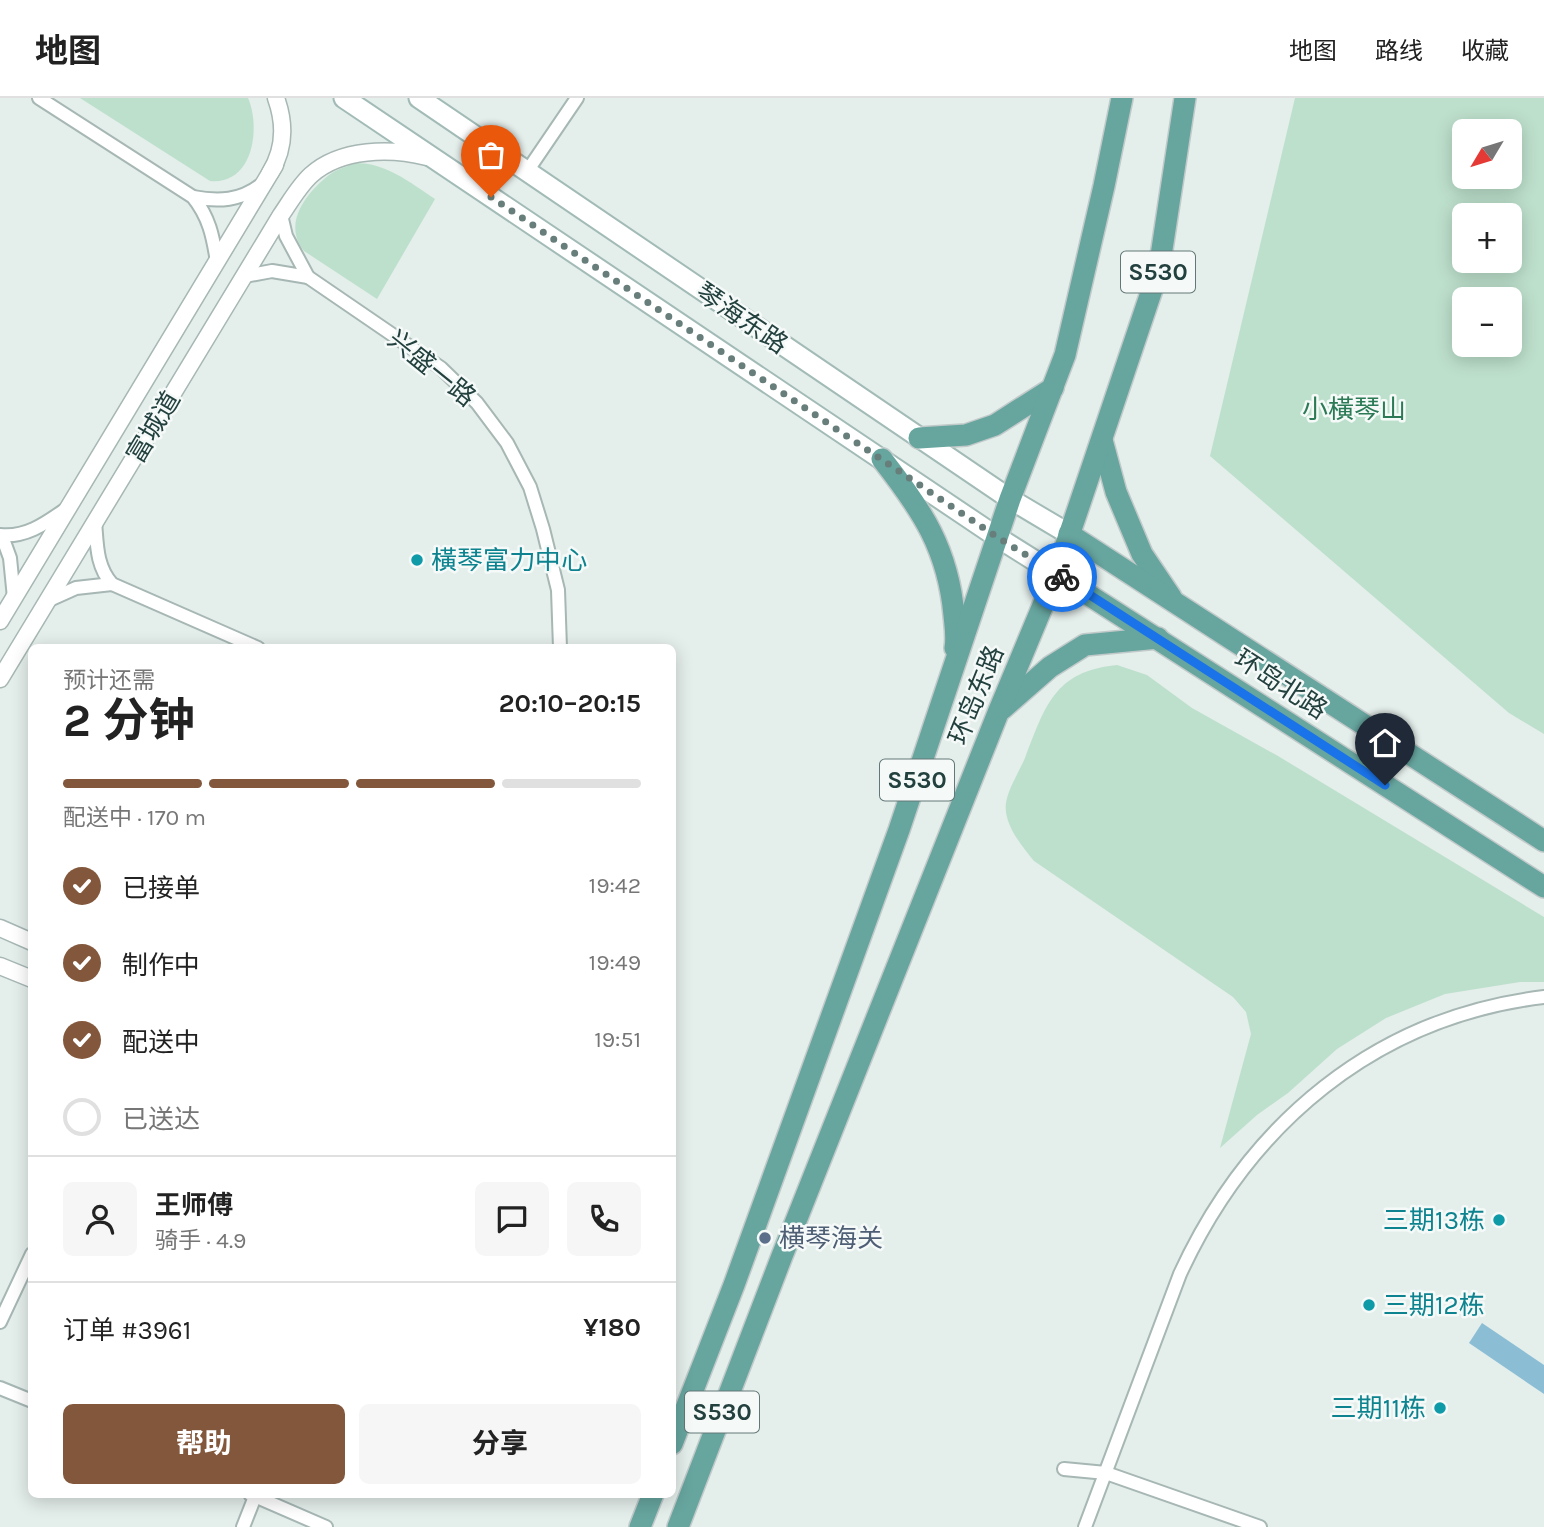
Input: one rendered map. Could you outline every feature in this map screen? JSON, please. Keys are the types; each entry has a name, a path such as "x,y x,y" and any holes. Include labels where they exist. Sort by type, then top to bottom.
{"main road":[{"name":"琴海东路","path":"344,98 1056,574"},
{"name":"琴海东路","path":"419,98 919,438 1010,499 1069,534"},
{"name":"环岛东路","path":"676,1434 734,1285 899,830 1010,499 1068,342 1122,98"},
{"name":"环岛东路","path":"678,1527 998,713 1056,574 1159,269 1185,98"},
{"path":"919,438 966,435 995,425 1052,388"},
{"path":"1102,440 1116,492 1142,554 1176,604"},
{"path":"882,459 913,499 942,554 952,600 956,641 946,694"},
{"name":"环岛北路","path":"1069,534 1544,841"},
{"name":"环岛北路","path":"1056,574 1544,887"},
{"path":"998,713 1050,667 1085,645 1158,638"},
{"path":"640,1527 651,1498"}],"street":[{"path":"39,98 193,197 204,210 211,226 217,262"},
{"name":"富城道","path":"0,621 275,164 282,143 283,121 276,98"},
{"path":"526,173 576,98"},
{"name":"富城道","path":"0,678 281,215 308,178 320,167 337,160 374,152 414,154 433,159"},
{"path":"193,197 219,201 231,199 255,189 265,181"},
{"path":"281,215 286,236 308,277"},
{"path":"245,276 272,271 308,277"},
{"name":"兴盛一路","path":"308,277 441,368 477,403 507,443 530,488 543,529 558,590 560,644"},
{"path":"14,598 10,558 1,535 33,530 68,508"},
{"path":"95,521 99,562 112,584 249,644"},
{"path":"47,601 76,588 112,584"},
{"path":"0,929 28,940"},
{"path":"0,966 28,977"},
{"path":"1085,1527 1193,1246 1225,1191 1265,1141 1327,1085 1390,1045 1478,1010 1544,998"},
{"path":"0,1322 28,1262"},
{"path":"0,1388 28,1399"},
{"path":"1064,1469 1106,1472 1260,1527"},
{"path":"243,1527 253,1498"},
{"path":"261,1498 326,1527"}],"green space":[{"path":"80,98 248,98 254,124 250,152 236,174 225,180 210,181"},
{"name":"小橫琴山","path":"1295,98 1544,98 1544,734 1509,713 1210,456"},
{"path":"355,163 388,170 435,199 377,299 304,251 295,230 296,220 305,200 320,182 332,173"},
{"path":"1117,665 1147,675 1192,708 1278,756 1544,917 1544,982 1520,982 1445,994 1386,1018 1337,1049 1220,1148 1251,1034 1246,1012 1233,997 1034,861 1014,834 1007,819 1006,803 1009,792 1046,708 1055,695 1079,675"}],"water":[{"path":"1482,1323 1544,1365 1544,1394 1469,1343"}],"way so far":[{"path":"491,197 997,537 1062,577"}],"place":[{"name":"橫琴富力中心","path":"417,560"},
{"name":"三期13栋","path":"1499,1220"},
{"name":"横琴海关","path":"765,1238"},
{"name":"三期12栋","path":"1369,1305"},
{"name":"三期11栋","path":"1440,1408"}],"route":[{"path":"1062,577 1385,785"}]}
